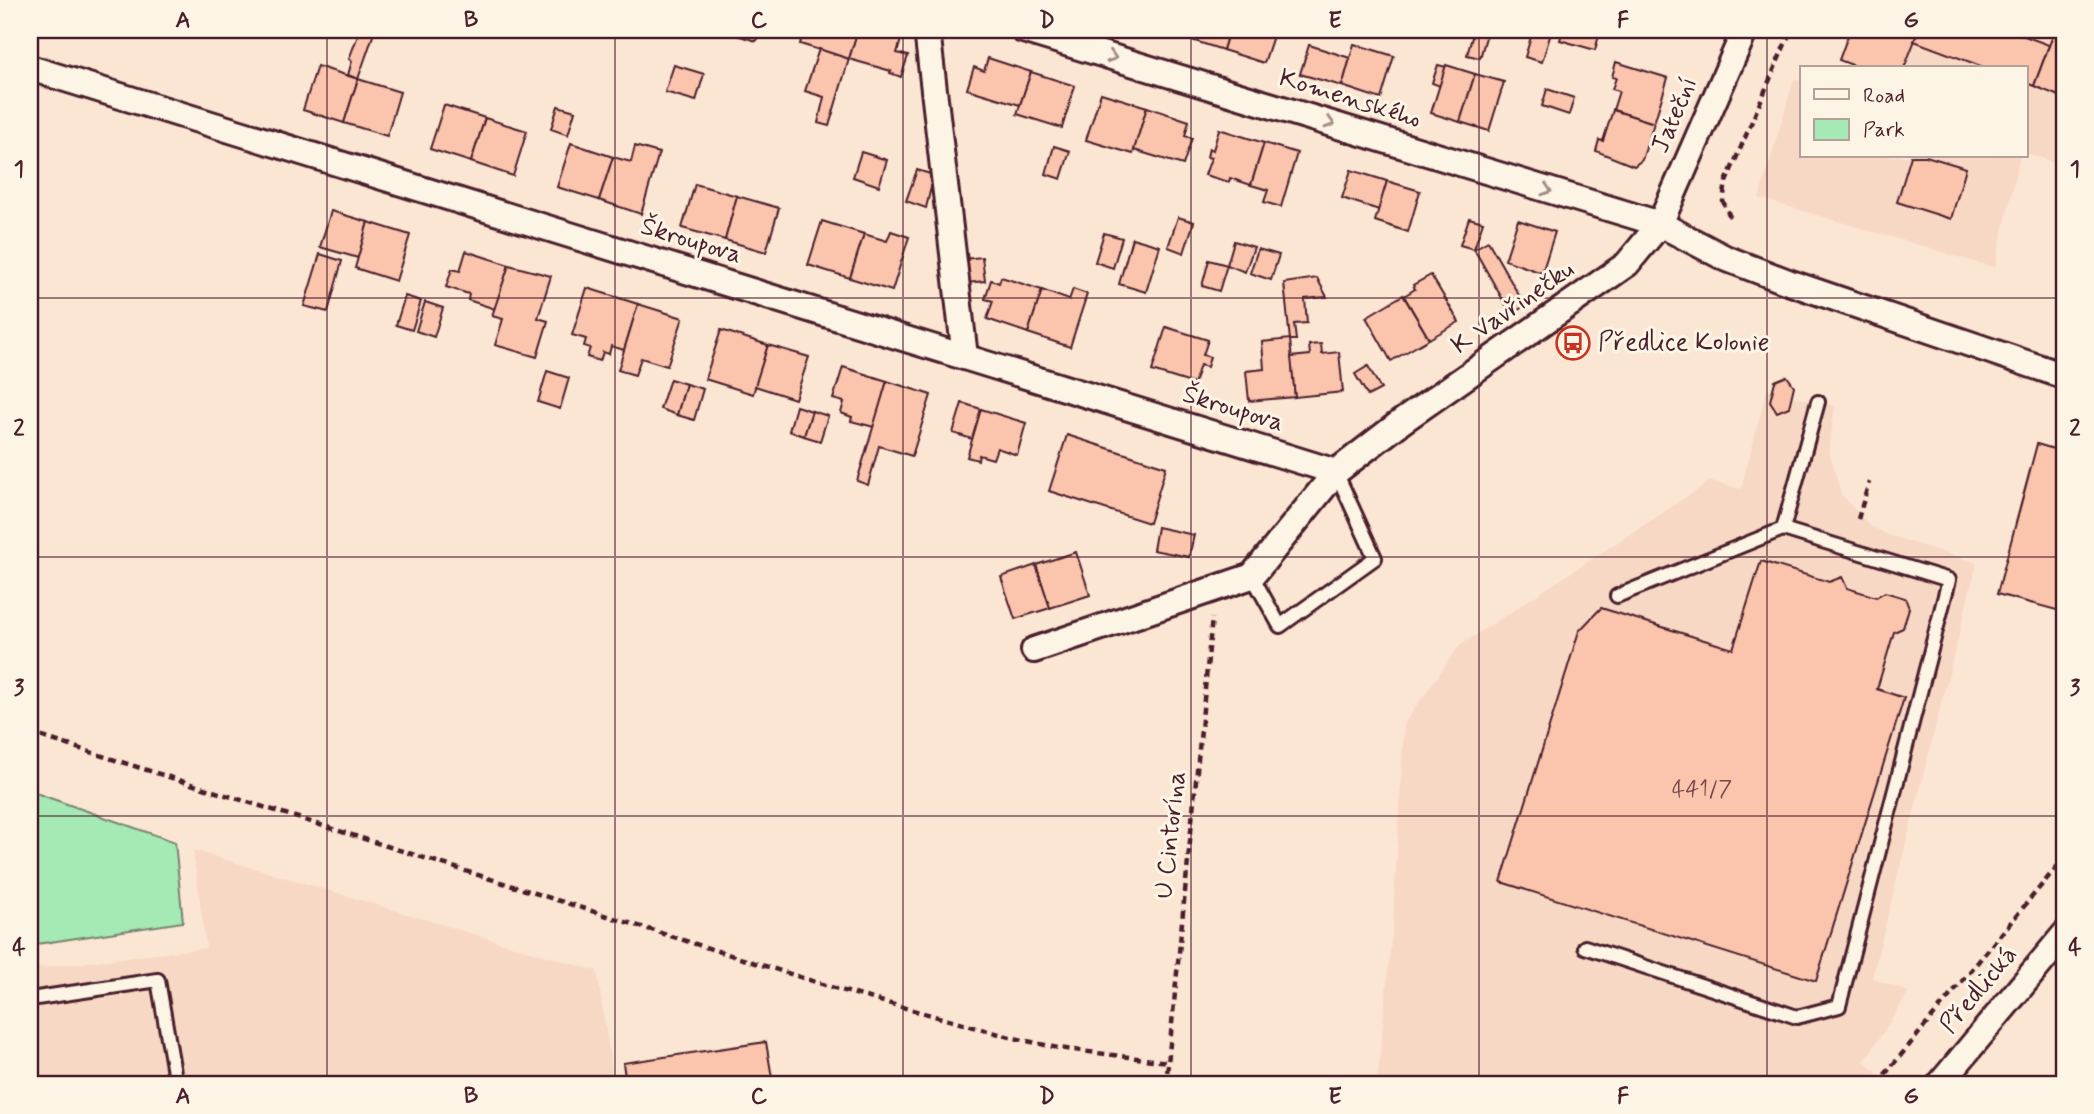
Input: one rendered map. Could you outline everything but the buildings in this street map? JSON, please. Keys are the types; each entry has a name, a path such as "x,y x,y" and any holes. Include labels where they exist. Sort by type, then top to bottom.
{"street":[{"path":"927,30 965,357"},
{"name":"Komenského","path":"1023,30 1660,225"},
{"name":"Jateční","path":"1660,225 1745,30"},
{"name":"Škroupova","path":"30,68 1335,472"},
{"path":"1660,225 1725,258 1788,282 2064,376"},
{"name":"K Vavřinečku","path":"1252,576 1335,472 1401,422 1627,264 1660,225"},
{"path":"1034,650 1252,576"},
{"name":"Předlická","path":"1940,1084 2064,934"}],"lane":[{"path":"1783,529 1818,402"},
{"path":"1252,576 1280,626 1375,558 1335,472"},
{"path":"1585,947 1797,1017 1839,1006 1949,580 1783,529 1617,596"},
{"path":"30,999 158,980 177,1084"}],"path":[{"path":"1730,217 1723,201 1726,182 1791,30"},
{"path":"1858,519 1869,481"},
{"name":"U Cintorína","path":"1166,1084 1215,590"},
{"path":"30,733 844,991 1058,1048 1168,1062"},
{"path":"1877,1084 2064,858"}],"shaded area":[{"path":"1850,30 2064,30 2064,166 2028,154 2028,66 1855,66 1839,60"},
{"path":"1794,79 1800,81 1800,158 2020,158 1995,268 1759,198"},
{"path":"1787,376 1794,386 1792,396 1835,406 1829,450 1841,494 1869,525 1888,535 1977,563 1872,978 1909,992 1864,1062 1878,1074 1868,1084 1377,1084 1393,922 1404,723 1460,645 1711,481 1741,489 1767,389 1772,391 1775,381"},
{"path":"193,850 597,971 614,1084 30,1084 30,969 206,948"}],"green space":[{"path":"30,791 175,842 183,922 30,945"}],"place":[{"name":"Předlice Kolonie","path":"1573,343"}]}
